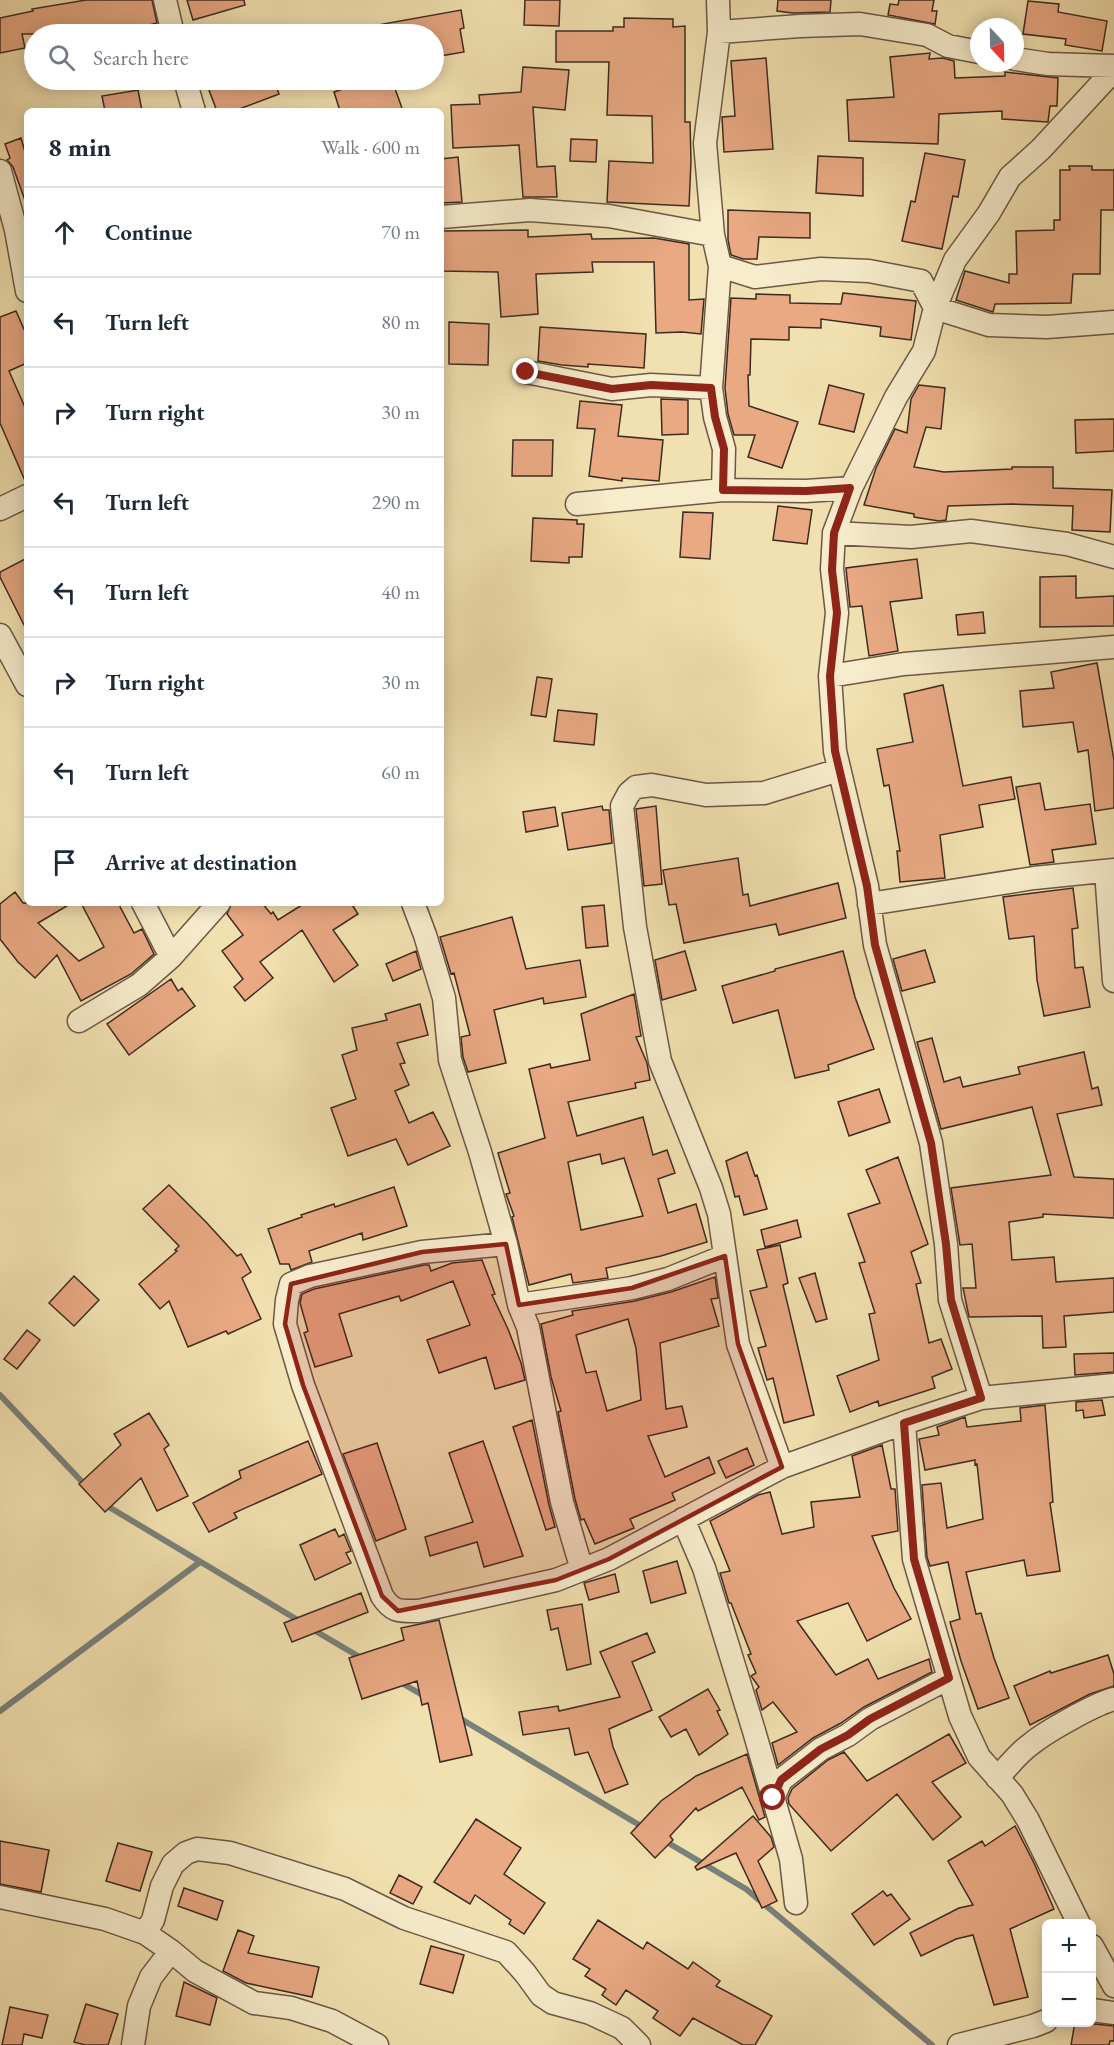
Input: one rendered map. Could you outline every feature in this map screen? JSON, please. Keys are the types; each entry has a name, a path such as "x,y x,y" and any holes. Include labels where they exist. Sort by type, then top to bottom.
{"street":[{"path":"165,0 171,24"},
{"path":"718,0 719,32 705,143 713,235 720,266 711,388 715,417 724,449 723,490"},
{"path":"719,32 860,24 927,35 948,46 970,50"},
{"path":"1024,60 1114,68"},
{"path":"981,1398 951,1300 946,1244 931,1143 875,945 867,886 835,751 830,676 837,613 832,570 834,533 850,488 896,397 924,351 935,308 955,260 989,213 1010,177 1041,149 1114,68"},
{"path":"188,90 193,108"},
{"path":"0,171 16,230 24,274"},
{"path":"444,217 530,210 609,216 713,235"},
{"path":"720,266 755,277 821,269 869,271 921,281 935,308 989,325 1047,327 1114,322"},
{"path":"526,372 612,389 651,385 711,388"},
{"path":"577,504 723,490 806,491 850,488"},
{"path":"0,509 24,497"},
{"path":"834,533 911,537 971,531 1067,544 1114,557"},
{"path":"830,676 904,663 1114,647"},
{"path":"4,654 24,681"},
{"path":"782,1467 738,1344 719,1214 711,1188 660,1061 635,927 622,806 629,793 636,787 652,785 706,795 764,793 839,770"},
{"path":"869,904 1034,878 1110,870 1114,981"},
{"path":"145,906 171,957"},
{"path":"79,1021 139,985 171,957 216,906"},
{"path":"414,906 444,998 450,1060 506,1244 519,1305 528,1327 562,1502 582,1570"},
{"path":"506,1244 422,1252 310,1276 291,1284 285,1324 308,1396 382,1596 388,1605 398,1611 419,1611 556,1580 609,1559 782,1467 981,1398 1114,1385"},
{"path":"519,1305 632,1288 668,1279 725,1256"},
{"path":"904,1423 914,1559 960,1716 979,1757 1012,1794 1028,1820 1077,1919"},
{"path":"683,1519 704,1568 791,1859 796,1903"},
{"path":"773,1798 781,1780 821,1749 848,1735 870,1719 949,1678"},
{"path":"997,1778 1030,1744 1079,1715 1114,1699"},
{"path":"145,1933 153,1920 162,1886 173,1864 186,1853 197,1849 230,1853 345,1889 404,1918 506,1952 541,1995 553,2002 590,2013 622,2028 639,2045"},
{"path":"0,1898 105,1918 145,1933 195,1971 254,2003 291,2008 332,2021 376,2045"},
{"path":"133,2045 139,2006 151,1977 171,1951"},
{"path":"1096,1953 1114,1986"},
{"path":"1096,2011 1114,2013"},
{"path":"959,2045 1042,2022"}],"highlighted area":[{"path":"506,1244 519,1305 632,1288 725,1256 738,1344 782,1467 609,1559 556,1580 398,1611 382,1596 303,1385 285,1324 291,1284 422,1252"}],"building":[{"path":"86,0 152,0 157,23 24,24 24,34 22,34 24,48 0,53 0,18 33,11 32,9"},
{"path":"187,0 244,0 245,5 193,20"},
{"path":"525,0 560,0 559,26 524,25"},
{"path":"778,0 831,0 830,12 777,11"},
{"path":"899,0 934,0 932,11 937,11 935,24 888,15 890,4 898,5"},
{"path":"1028,1 1059,4 1058,12 1107,21 1102,51 1065,45 1066,39 1024,34"},
{"path":"461,10 464,28 460,29 464,52 444,55 444,24 383,24"},
{"path":"624,18 673,19 673,27 685,26 685,122 690,122 691,161 689,206 607,202 609,161 653,163 652,116 607,115 609,62 556,62 556,31 613,31 613,27 624,27"},
{"path":"930,53 929,59 943,58 954,61 955,78 1005,76 1005,72 1058,78 1057,106 1050,106 1048,122 1002,119 1002,111 939,114 938,144 849,141 847,100 894,97 890,57"},
{"path":"766,58 773,149 724,152 722,117 735,116 731,61"},
{"path":"523,67 569,70 565,110 533,107 537,167 555,166 557,197 523,197 519,145 453,148 451,105 480,104 479,95 521,92"},
{"path":"138,90 141,108 104,108 102,96"},
{"path":"209,90 278,90 279,94 242,108 216,108"},
{"path":"340,90 396,90 402,108 339,108 334,92"},
{"path":"21,138 24,148 24,198 13,167 7,160 10,158 5,144"},
{"path":"571,139 597,140 596,162 570,161"},
{"path":"925,153 965,160 958,197 953,196 942,249 902,241 911,201 915,202"},
{"path":"818,156 863,158 863,196 816,193"},
{"path":"458,157 462,202 444,203 444,159"},
{"path":"1069,166 1092,166 1092,170 1114,170 1114,210 1101,210 1100,274 1073,274 1071,303 995,304 993,312 956,300 965,271 1009,283 1009,274 1017,274 1016,231 1054,230 1054,220 1060,220 1060,170 1070,170"},
{"path":"728,210 810,213 810,238 759,237 757,259 743,259 731,255 728,240"},
{"path":"528,230 528,237 591,234 592,239 654,238 689,244 689,300 704,299 701,334 656,333 654,262 592,262 593,272 536,274 538,314 501,317 498,272 444,271 444,231"},
{"path":"843,293 916,301 911,340 880,336 881,327 821,319 821,328 789,327 789,340 751,339 750,375 748,375 749,406 798,422 782,468 748,457 755,435 734,435 728,414 725,388 731,298 756,299 756,294 790,295 790,303 841,304"},
{"path":"16,311 24,329 24,364 9,371 24,405 24,478 0,423 0,317"},
{"path":"449,322 489,324 488,365 449,364"},
{"path":"540,327 646,334 644,368 588,364 588,367 538,361"},
{"path":"829,385 864,394 854,432 819,424"},
{"path":"919,385 945,388 941,429 926,427 914,467 944,472 1012,469 1012,467 1053,467 1053,488 1112,490 1110,532 1072,530 1073,506 1012,504 948,506 946,520 939,521 864,505 876,468 895,429 907,433 911,399"},
{"path":"661,399 688,400 688,434 662,435"},
{"path":"580,401 622,405 618,436 663,440 659,481 622,478 622,481 589,476 595,429 577,428"},
{"path":"1114,419 1114,451 1076,453 1075,420"},
{"path":"513,440 553,440 552,476 512,476"},
{"path":"778,506 812,510 807,544 773,540"},
{"path":"683,512 713,513 710,559 680,557"},
{"path":"533,518 577,520 577,524 584,524 582,557 569,557 569,563 531,561"},
{"path":"917,559 922,598 890,602 898,651 869,656 862,606 850,607 846,568"},
{"path":"24,560 24,625 0,577 0,572"},
{"path":"1076,576 1076,598 1114,596 1114,626 1040,627 1040,577"},
{"path":"983,612 985,633 958,635 956,615"},
{"path":"1097,663 1114,760 1114,808 1095,811 1088,750 1078,752 1073,722 1023,727 1020,691 1054,688 1051,672"},
{"path":"537,677 552,679 546,717 531,715"},
{"path":"943,685 963,786 1011,777 1015,799 979,805 983,827 940,835 945,878 900,882 897,851 900,851 889,785 884,786 877,749 913,742 904,694"},
{"path":"558,710 597,714 594,745 554,741"},
{"path":"1040,783 1045,810 1090,804 1096,844 1052,850 1054,862 1030,865 1016,787"},
{"path":"602,806 603,810 609,810 612,843 568,850 562,813"},
{"path":"656,806 662,884 644,886 636,809"},
{"path":"555,807 558,826 526,832 523,812"},
{"path":"738,858 743,895 748,894 750,906 838,883 846,918 779,935 776,924 684,943 676,904 669,905 663,870"},
{"path":"1073,888 1078,928 1072,929 1075,968 1083,967 1090,1007 1044,1016 1037,980 1034,936 1009,939 1003,897"},
{"path":"15,892 24,906 67,906 38,923 79,961 104,947 83,906 120,906 134,933 142,929 154,954 131,974 81,1001 57,955 35,978 18,962 0,939 0,904"},
{"path":"604,905 608,946 586,948 582,907"},
{"path":"231,906 264,906 271,914 273,912 278,920 300,906 353,906 358,914 333,930 358,965 334,982 302,930 260,962 273,978 245,1001 234,987 243,979 222,951 243,935 227,914"},
{"path":"512,917 526,969 580,960 586,997 544,1004 543,998 494,1010 506,1063 468,1072 463,1057 461,1037 470,1035 454,973 451,974 440,937"},
{"path":"925,950 935,982 902,991 893,959"},
{"path":"416,951 421,969 393,981 386,964"},
{"path":"685,951 696,990 662,1000 655,960"},
{"path":"843,951 855,997 874,1049 828,1065 829,1070 795,1078 778,1010 733,1023 722,986"},
{"path":"171,979 178,991 182,988 195,1006 129,1055 107,1024"},
{"path":"634,994 641,1036 636,1037 647,1063 650,1080 635,1083 636,1088 568,1102 577,1136 643,1117 653,1155 667,1150 675,1173 658,1179 668,1213 696,1204 707,1242 661,1256 606,1268 608,1278 573,1283 571,1274 529,1285 512,1217 514,1216 506,1194 510,1193 498,1153 545,1138 529,1069 550,1064 551,1068 590,1060 581,1014","holes":["600,1154 602,1164 624,1158 643,1216 581,1230 568,1162"]},
{"path":"420,1004 428,1035 397,1043 405,1063 400,1064 409,1085 395,1091 409,1123 433,1112 450,1146 408,1165 396,1139 348,1156 331,1108 356,1099 342,1055 357,1050 352,1028 387,1020 385,1014"},
{"path":"932,1038 944,1082 960,1077 963,1087 1020,1074 1018,1067 1084,1052 1092,1089 1098,1087 1102,1105 1057,1114 1074,1177 1114,1179 1114,1218 1043,1214 1043,1217 1009,1222 1012,1260 1054,1257 1056,1282 1114,1278 1114,1312 1064,1316 1066,1347 1043,1348 1042,1316 969,1317 963,1288 976,1288 972,1244 960,1245 951,1188 1051,1175 1032,1107 941,1129 917,1042"},
{"path":"879,1089 890,1122 849,1136 838,1102"},
{"path":"747,1152 755,1176 757,1175 767,1209 744,1215 739,1196 735,1197 726,1161"},
{"path":"898,1157 928,1244 911,1252 921,1283 916,1284 929,1343 941,1339 952,1369 932,1377 935,1388 879,1406 878,1401 850,1412 837,1376 879,1360 869,1314 875,1313 859,1263 865,1262 848,1214 880,1203 866,1170"},
{"path":"169,1185 237,1256 241,1254 251,1272 242,1278 261,1319 228,1334 226,1331 188,1347 169,1301 160,1309 139,1284 177,1251 175,1250 179,1246 143,1209"},
{"path":"394,1187 407,1226 363,1240 362,1233 309,1251 312,1262 291,1270 289,1264 280,1264 268,1229 334,1204 335,1207"},
{"path":"797,1220 801,1237 765,1247 761,1230"},
{"path":"780,1245 788,1283 783,1285 814,1415 784,1423 773,1378 767,1380 758,1348 766,1346 750,1291 767,1287 757,1250"},
{"path":"482,1260 495,1294 492,1295 508,1329 525,1380 495,1389 486,1357 439,1373 427,1340 470,1325 453,1281 401,1301 399,1296 339,1314 352,1356 315,1367 304,1333 308,1331 300,1303 302,1294 314,1289 424,1265 429,1265 431,1271 452,1263"},
{"path":"815,1273 827,1319 816,1322 799,1278"},
{"path":"74,1276 99,1300 74,1326 49,1303"},
{"path":"715,1277 718,1298 711,1299 719,1326 660,1343 666,1409 682,1406 687,1427 648,1436 665,1477 709,1457 715,1473 672,1493 675,1500 630,1519 634,1528 595,1544 584,1519 581,1520 575,1499 558,1412 561,1411 551,1377 541,1324 573,1315 572,1311 635,1301","holes":["628,1319 636,1348 641,1400 607,1411 596,1371 586,1373 576,1335"]},
{"path":"27,1330 40,1340 17,1369 4,1359"},
{"path":"1114,1353 1114,1372 1075,1375 1074,1354"},
{"path":"1102,1400 1105,1415 1084,1418 1083,1410 1076,1411 1076,1402"},
{"path":"1045,1405 1053,1502 1050,1503 1060,1571 1027,1576 1024,1560 966,1572 976,1614 981,1613 1009,1698 978,1709 950,1622 960,1619 948,1562 930,1566 927,1557 922,1485 941,1483 947,1528 983,1519 977,1464 975,1465 975,1460 925,1470 919,1439 939,1435 937,1427 965,1417 967,1427 1021,1421 1020,1408"},
{"path":"149,1413 169,1445 164,1449 188,1496 157,1511 141,1478 105,1512 79,1484 121,1445 114,1434"},
{"path":"532,1420 555,1527 546,1530 513,1427"},
{"path":"308,1441 322,1474 234,1513 237,1518 209,1532 193,1503 241,1478 239,1471"},
{"path":"483,1441 523,1556 484,1567 477,1542 430,1556 425,1537 473,1522 449,1453"},
{"path":"377,1443 406,1529 376,1541 343,1454"},
{"path":"882,1445 891,1489 895,1489 898,1531 872,1536 894,1588 911,1619 867,1641 848,1603 797,1621 836,1675 868,1659 878,1679 929,1659 932,1672 864,1707 813,1738 778,1765 772,1743 797,1732 773,1702 762,1710 756,1690 759,1687 751,1676 756,1673 748,1655 751,1654 731,1603 729,1603 720,1573 730,1571 710,1521 758,1495 770,1492 782,1534 814,1527 811,1502 860,1497 852,1456"},
{"path":"747,1448 754,1465 726,1478 718,1461"},
{"path":"335,1529 339,1537 344,1534 351,1551 346,1553 351,1563 315,1580 300,1545"},
{"path":"677,1561 686,1593 651,1603 643,1571"},
{"path":"615,1574 619,1592 589,1600 584,1583"},
{"path":"361,1593 368,1612 292,1642 284,1623"},
{"path":"582,1604 591,1664 567,1670 558,1628 551,1630 547,1610"},
{"path":"439,1620 472,1755 440,1762 428,1703 422,1705 417,1681 362,1699 349,1658 404,1640 401,1628"},
{"path":"647,1633 655,1652 632,1662 652,1710 609,1729 613,1747 628,1784 605,1793 588,1752 575,1755 569,1728 523,1735 519,1712 558,1706 559,1711 620,1697 600,1652"},
{"path":"1108,1655 1114,1674 1114,1686 1090,1694 1030,1725 1014,1686 1050,1671 1051,1673"},
{"path":"708,1689 720,1710 717,1711 728,1734 699,1755 686,1729 671,1737 659,1717"},
{"path":"949,1734 966,1763 932,1782 961,1817 933,1840 897,1794 831,1851 789,1804 788,1798 792,1789 828,1760 844,1752 867,1781"},
{"path":"747,1754 765,1817 759,1820 742,1787 698,1811 696,1808 670,1836 673,1840 655,1858 631,1833 661,1801 696,1776"},
{"path":"753,1816 771,1837 774,1847 758,1861 777,1901 762,1908 736,1853 697,1870 695,1867"},
{"path":"476,1819 521,1848 504,1874 545,1903 524,1934 509,1924 511,1920 475,1895 470,1904 434,1882"},
{"path":"1015,1826 1054,1909 1010,1929 1028,1997 994,2005 973,1935 956,1939 921,1956 910,1933 959,1908 973,1905 948,1861 982,1841 985,1846"},
{"path":"0,1841 49,1850 41,1892 0,1884"},
{"path":"118,1843 152,1852 140,1891 106,1881"},
{"path":"399,1875 422,1887 413,1904 390,1893"},
{"path":"184,1888 223,1901 217,1920 178,1906"},
{"path":"883,1891 887,1896 891,1894 910,1919 874,1945 852,1914"},
{"path":"598,1920 643,1949 647,1942 688,1969 693,1962 720,1981 716,1986 772,2016 755,2045 743,2045 693,2018 680,2036 653,2018 658,2011 626,1990 616,2005 602,1995 606,1989 585,1976 590,1969 573,1959"},
{"path":"238,1930 254,1936 248,1953 319,1967 312,1997 246,1983 223,1971"},
{"path":"431,1946 464,1955 453,1993 420,1984"},
{"path":"184,1982 217,1998 210,2025 176,2016"},
{"path":"86,2004 118,2014 108,2045 85,2045 74,2042"},
{"path":"10,2007 48,2015 42,2038 24,2034 22,2045 2,2045"},
{"path":"1096,2024 1114,2026 1114,2041 1110,2041 1109,2045 1071,2045 1074,2027 1096,2027"}],"waterway":[{"path":"0,1395 86,1486"},
{"path":"104,1504 301,1622"},
{"path":"0,1711 200,1562"},
{"path":"312,1629 363,1659"},
{"path":"400,1682 424,1696"},
{"path":"456,1716 646,1829"},
{"path":"665,1841 746,1889 932,2045"}],"route":[{"path":"526,372 612,389 651,385 711,388 715,417 724,449 723,490 806,491 850,488 834,533 832,570 837,613 830,676 835,751 867,886 875,945 931,1143 946,1244 951,1300 981,1398 904,1423 914,1559 949,1678 870,1719 848,1735 821,1749 781,1780 773,1798"}]}
